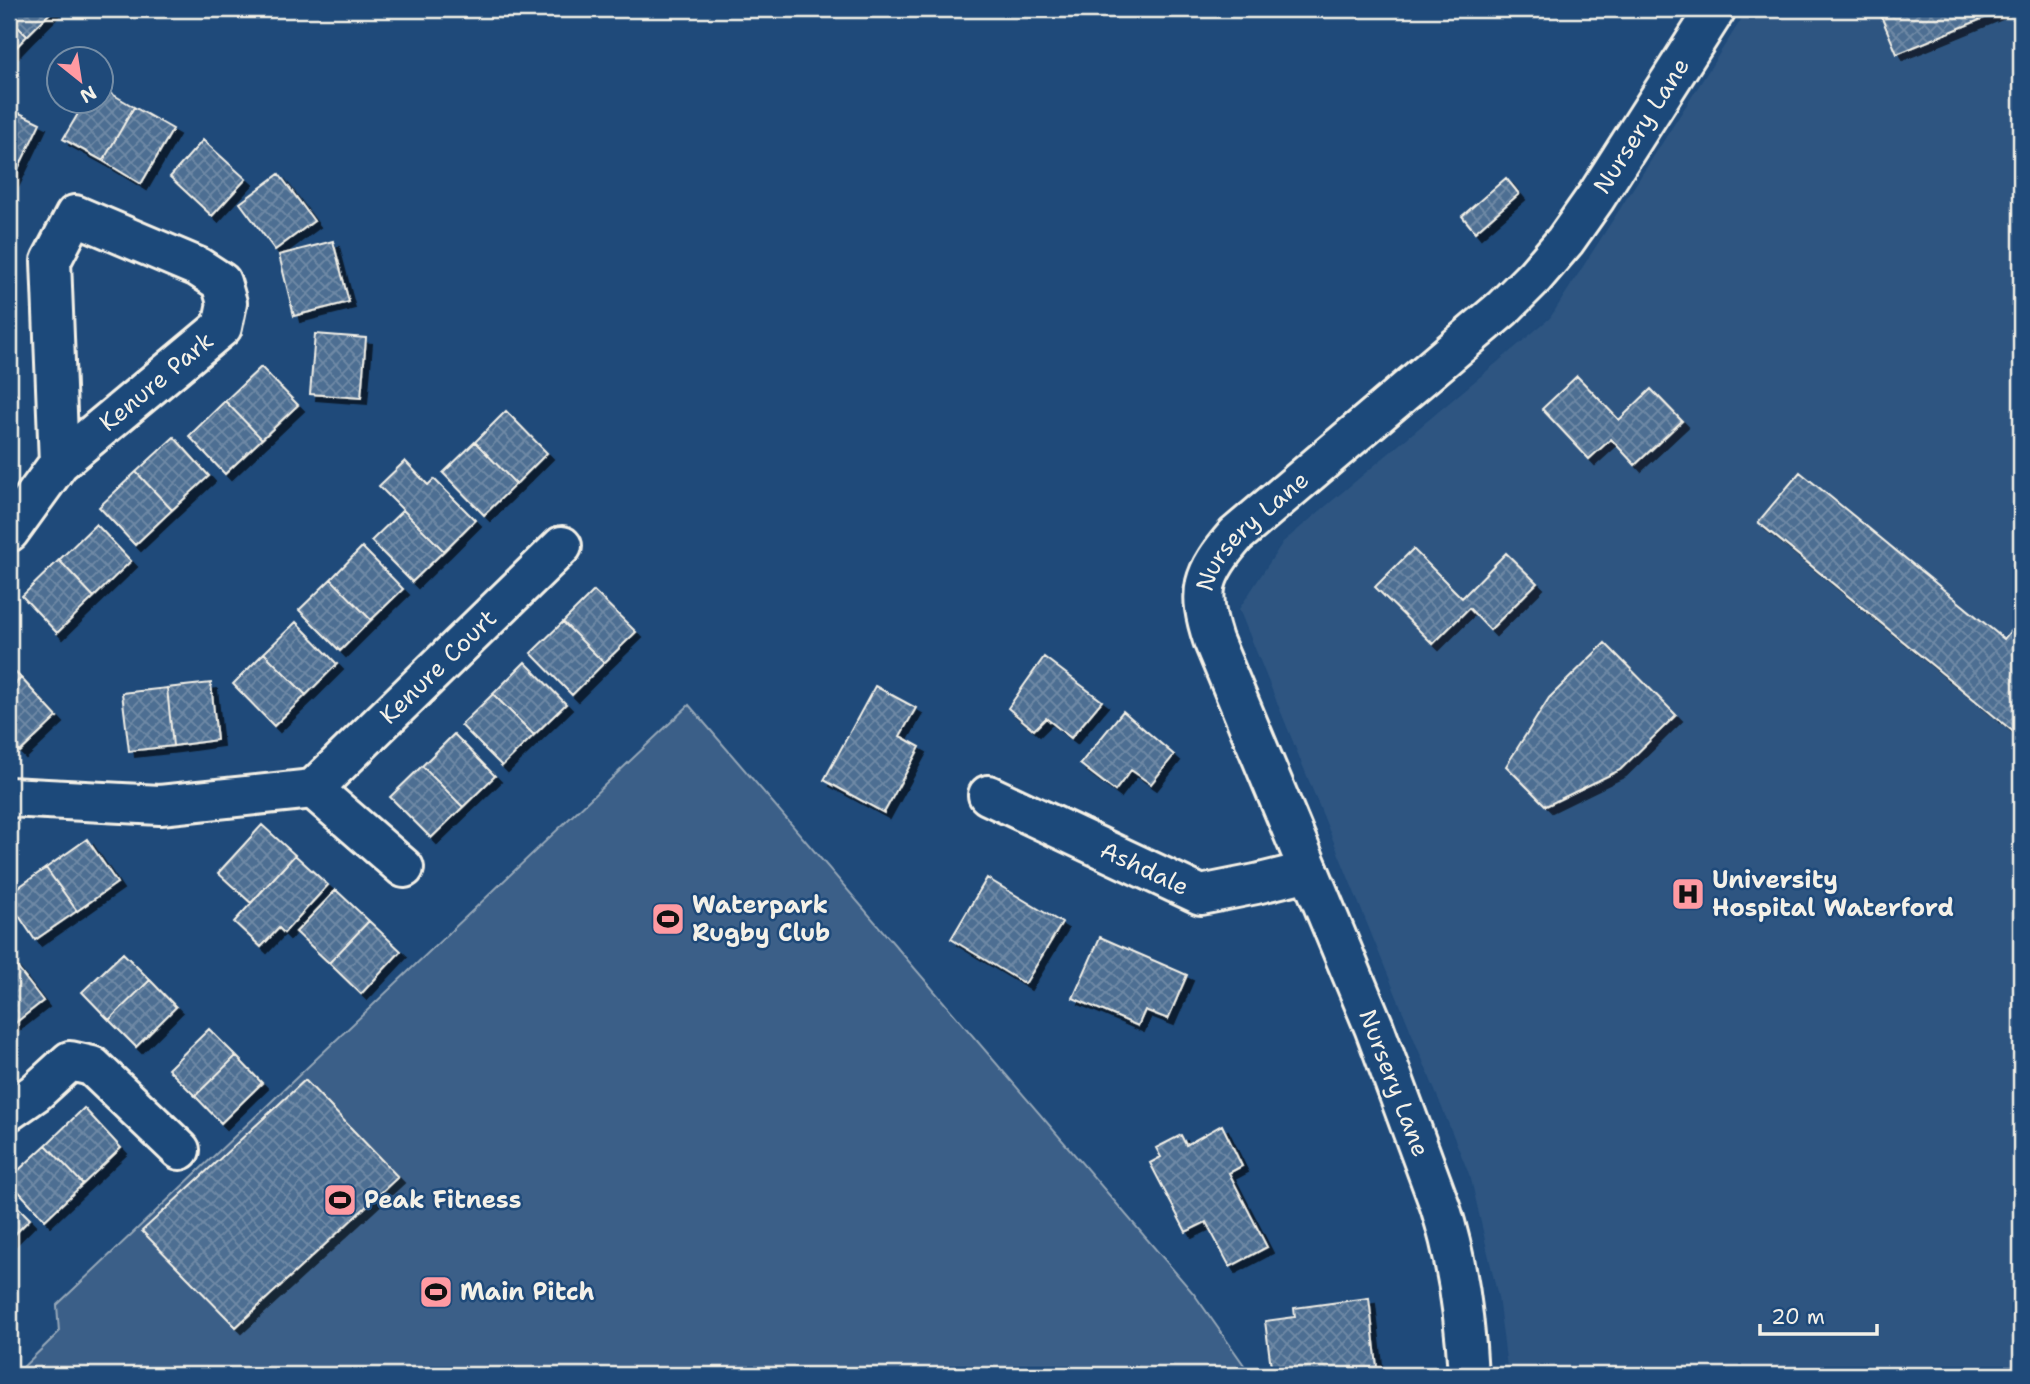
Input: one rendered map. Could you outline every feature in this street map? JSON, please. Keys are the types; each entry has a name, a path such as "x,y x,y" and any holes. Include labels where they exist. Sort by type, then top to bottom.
{"street":[{"name":"Nursery Lane","path":"1468,1375 1462,1294 1449,1234 1374,1027 1213,640 1203,598 1206,579 1217,557 1236,535 1503,308 1535,276 1565,241 1596,197 1716,9"},
{"name":"Kenure Park","path":"9,532 59,463 222,327 227,303 221,282 198,267 75,215 51,261 59,463"},
{"name":"Kenure Court","path":"313,789 562,546"},
{"path":"9,797 160,805 313,789 404,868"},
{"name":"Ashdale","path":"988,795 1201,895 1310,871"},
{"path":"9,1111 35,1093 70,1061 92,1066 180,1150"}],"shaded area":[{"name":"University Hospital Waterford","path":"1748,9 2021,9 2021,1375 1508,1375 1498,1297 1471,1179 1239,609 1283,542 1550,318"},
{"name":"Waterpark Rugby Club","path":"689,705 1194,1294 1251,1375 15,1375 59,1332 57,1305"}],"building":[{"path":"9,9 54,9 27,36 9,18"},
{"path":"1878,9 2006,9 1897,54"},
{"path":"2013,9 2021,9 2021,30"},
{"path":"9,18 27,36 9,55"},
{"path":"116,96 134,107 103,161 63,139 77,116 116,116"},
{"path":"134,107 173,129 141,184 103,161"},
{"path":"9,108 40,123 18,169 9,165"},
{"path":"203,140 246,179 212,216 170,177"},
{"path":"9,165 18,169 9,188"},
{"path":"279,174 314,221 275,250 240,203"},
{"path":"1506,178 1519,194 1475,232 1462,216"},
{"path":"333,241 349,302 294,316 279,255"},
{"path":"315,334 366,338 361,398 310,394"},
{"path":"261,367 298,405 262,439 225,401"},
{"path":"1577,376 1619,420 1651,389 1682,421 1635,465 1611,439 1589,459 1542,409"},
{"path":"225,401 262,439 225,474 189,436"},
{"path":"506,411 547,453 516,484 475,442"},
{"path":"174,437 209,476 172,510 136,472"},
{"path":"475,442 516,484 484,515 443,473"},
{"path":"405,461 428,485 434,479 475,520 444,551 379,486"},
{"path":"136,472 172,510 135,545 99,507"},
{"path":"1800,472 2004,639 2021,618 2021,738 1758,522"},
{"path":"403,510 444,551 412,582 371,541"},
{"path":"96,524 131,561 94,597 59,560"},
{"path":"362,547 403,589 371,620 331,579"},
{"path":"1413,549 1462,598 1506,553 1537,583 1490,630 1469,608 1433,644 1375,587"},
{"path":"59,560 94,597 57,633 22,596"},
{"path":"331,579 371,620 340,651 299,610"},
{"path":"594,591 636,632 604,663 563,622"},
{"path":"296,622 337,664 306,695 264,653"},
{"path":"563,622 604,663 572,695 531,653"},
{"path":"1605,643 1676,715 1620,770 1546,806 1506,766 1549,698"},
{"path":"264,653 306,695 274,726 233,684"},
{"path":"1044,657 1102,701 1071,738 1046,718 1034,730 1008,708"},
{"path":"525,662 566,704 534,735 493,694"},
{"path":"9,666 21,678 9,690"},
{"path":"21,678 57,717 20,752 9,741 9,690"},
{"path":"211,683 217,740 173,746 167,688"},
{"path":"875,686 916,708 900,736 920,747 884,813 824,780"},
{"path":"167,688 173,746 129,751 122,693"},
{"path":"493,694 534,735 502,766 461,725"},
{"path":"1123,711 1174,755 1151,784 1131,770 1115,791 1080,764"},
{"path":"454,734 495,776 463,807 422,766"},
{"path":"422,766 463,807 431,838 390,797"},
{"path":"262,825 295,855 251,903 218,873"},
{"path":"87,839 117,883 77,911 46,868"},
{"path":"295,855 328,885 284,933 279,928 261,947 234,922"},
{"path":"46,868 77,911 35,940 9,901 9,894"},
{"path":"987,878 1062,923 1025,984 951,939"},
{"path":"336,890 369,921 329,963 296,932"},
{"path":"369,921 401,951 361,994 329,963"},
{"path":"1100,937 1187,975 1168,1019 1145,1010 1138,1026 1073,998"},
{"path":"123,953 150,980 109,1020 82,992"},
{"path":"9,957 43,1001 9,1028"},
{"path":"150,980 176,1007 136,1047 109,1020"},
{"path":"209,1029 236,1056 195,1096 168,1069"},
{"path":"236,1056 262,1083 221,1123 195,1096"},
{"path":"305,1080 398,1177 236,1327 142,1231"},
{"path":"84,1108 121,1148 83,1184 46,1145"},
{"path":"1222,1125 1242,1166 1229,1173 1267,1247 1230,1267 1206,1222 1186,1232 1150,1163 1161,1157 1156,1148 1181,1135 1186,1145"},
{"path":"46,1145 83,1184 45,1220 9,1179"},
{"path":"9,1198 30,1219 9,1240"},
{"path":"1369,1298 1377,1367 1355,1370 1355,1375 1280,1375 1279,1366 1271,1367 1265,1321 1295,1317 1294,1308"}],"place":[{"name":"University Hospital Waterford","path":"1688,894"},
{"name":"Waterpark Rugby Club","path":"668,919"},
{"name":"Peak Fitness","path":"340,1200"},
{"name":"Main Pitch","path":"436,1292"}]}
